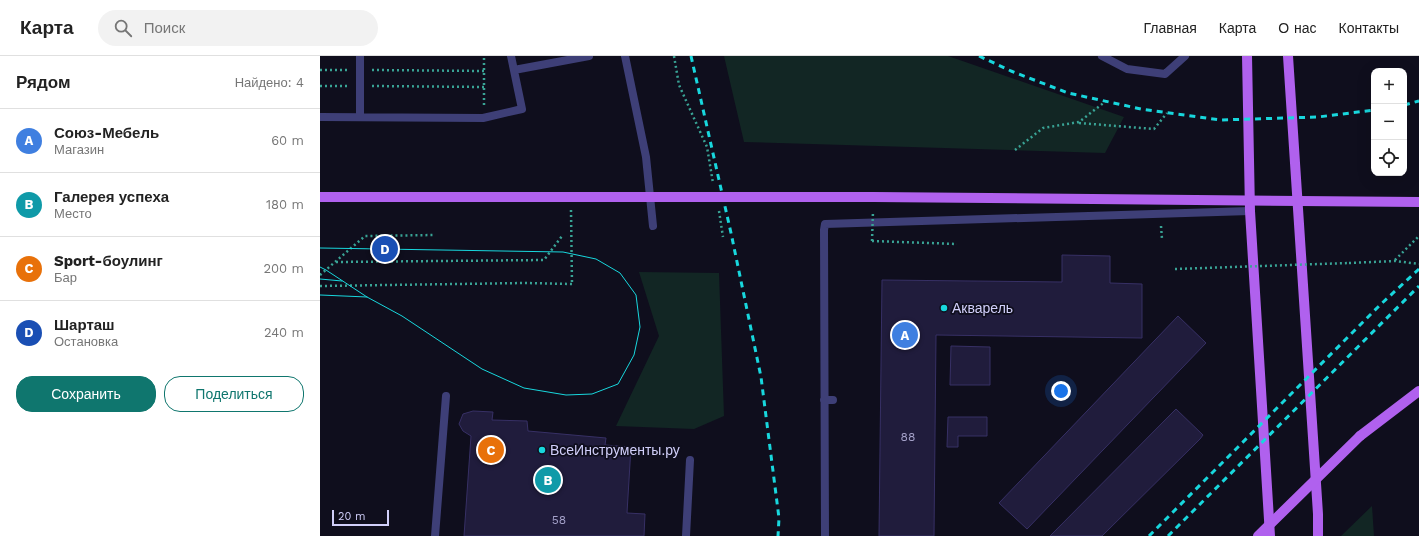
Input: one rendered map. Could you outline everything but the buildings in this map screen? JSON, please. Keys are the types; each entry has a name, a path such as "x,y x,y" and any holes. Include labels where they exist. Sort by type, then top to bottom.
{"main road":[{"path":"1248,56 1250,211 1270,536"},
{"path":"1288,56 1318,514 1318,536"},
{"path":"320,197 874,197 1419,202"},
{"path":"1258,536 1360,436 1419,391"}],"lane":[{"path":"360,56 360,117"},
{"path":"320,117 484,118 522,109 511,56"},
{"path":"514,70 589,56"},
{"path":"625,56 646,157 653,226"},
{"path":"1102,56 1127,69 1165,74 1185,56"},
{"path":"825,536 825,224 1250,211"},
{"path":"435,536 446,396"},
{"path":"824,400 833,400"},
{"path":"686,536 690,460"}],"path":[{"path":"484,56 484,118"},
{"path":"674,56 680,85 706,147 714,184"},
{"path":"320,70 485,71"},
{"path":"320,86 484,87"},
{"path":"1079,122 1106,101"},
{"path":"1015,150 1043,128 1079,122 1154,129 1167,113"},
{"path":"320,286 525,283 572,284 570,197"},
{"path":"874,197 872,241 957,244"},
{"path":"718,207 723,237"},
{"path":"1161,226 1162,239"},
{"path":"320,275 366,236 436,235"},
{"path":"336,262 544,260 562,236"},
{"path":"1395,261 1419,236"},
{"path":"1175,269 1395,261 1419,264"}],"green space":[{"path":"724,56 948,56 1124,117 1105,153 744,142"},
{"path":"639,272 719,273 724,416 694,429 616,426 659,336"},
{"path":"1372,506 1374,536 1341,536"}],"tram line":[{"path":"320,248 563,252 596,259 620,273 636,295 640,327 634,355 618,384 592,394 566,395 524,388 482,369 402,316 367,297 320,267"},
{"path":"320,279 342,281"},
{"path":"320,295 367,297"}],"railway":[{"path":"691,56 731,233 761,377 779,518 778,536"},
{"path":"979,56 1011,71 1068,93 1141,109 1220,120 1318,117 1371,110"},
{"path":"1407,104 1419,101"},
{"path":"1149,536 1380,305 1419,269"},
{"path":"1168,536 1419,286"}],"place":[{"name":"Шарташ","path":"385,249"},
{"name":"Акварель","path":"944,308"},
{"name":"Союз-Мебель","path":"905,335"},
{"name":"Sport-боулинг","path":"491,450"},
{"name":"ВсеИнструменты.ру","path":"542,450"},
{"name":"Галерея успеха","path":"548,480"}]}
